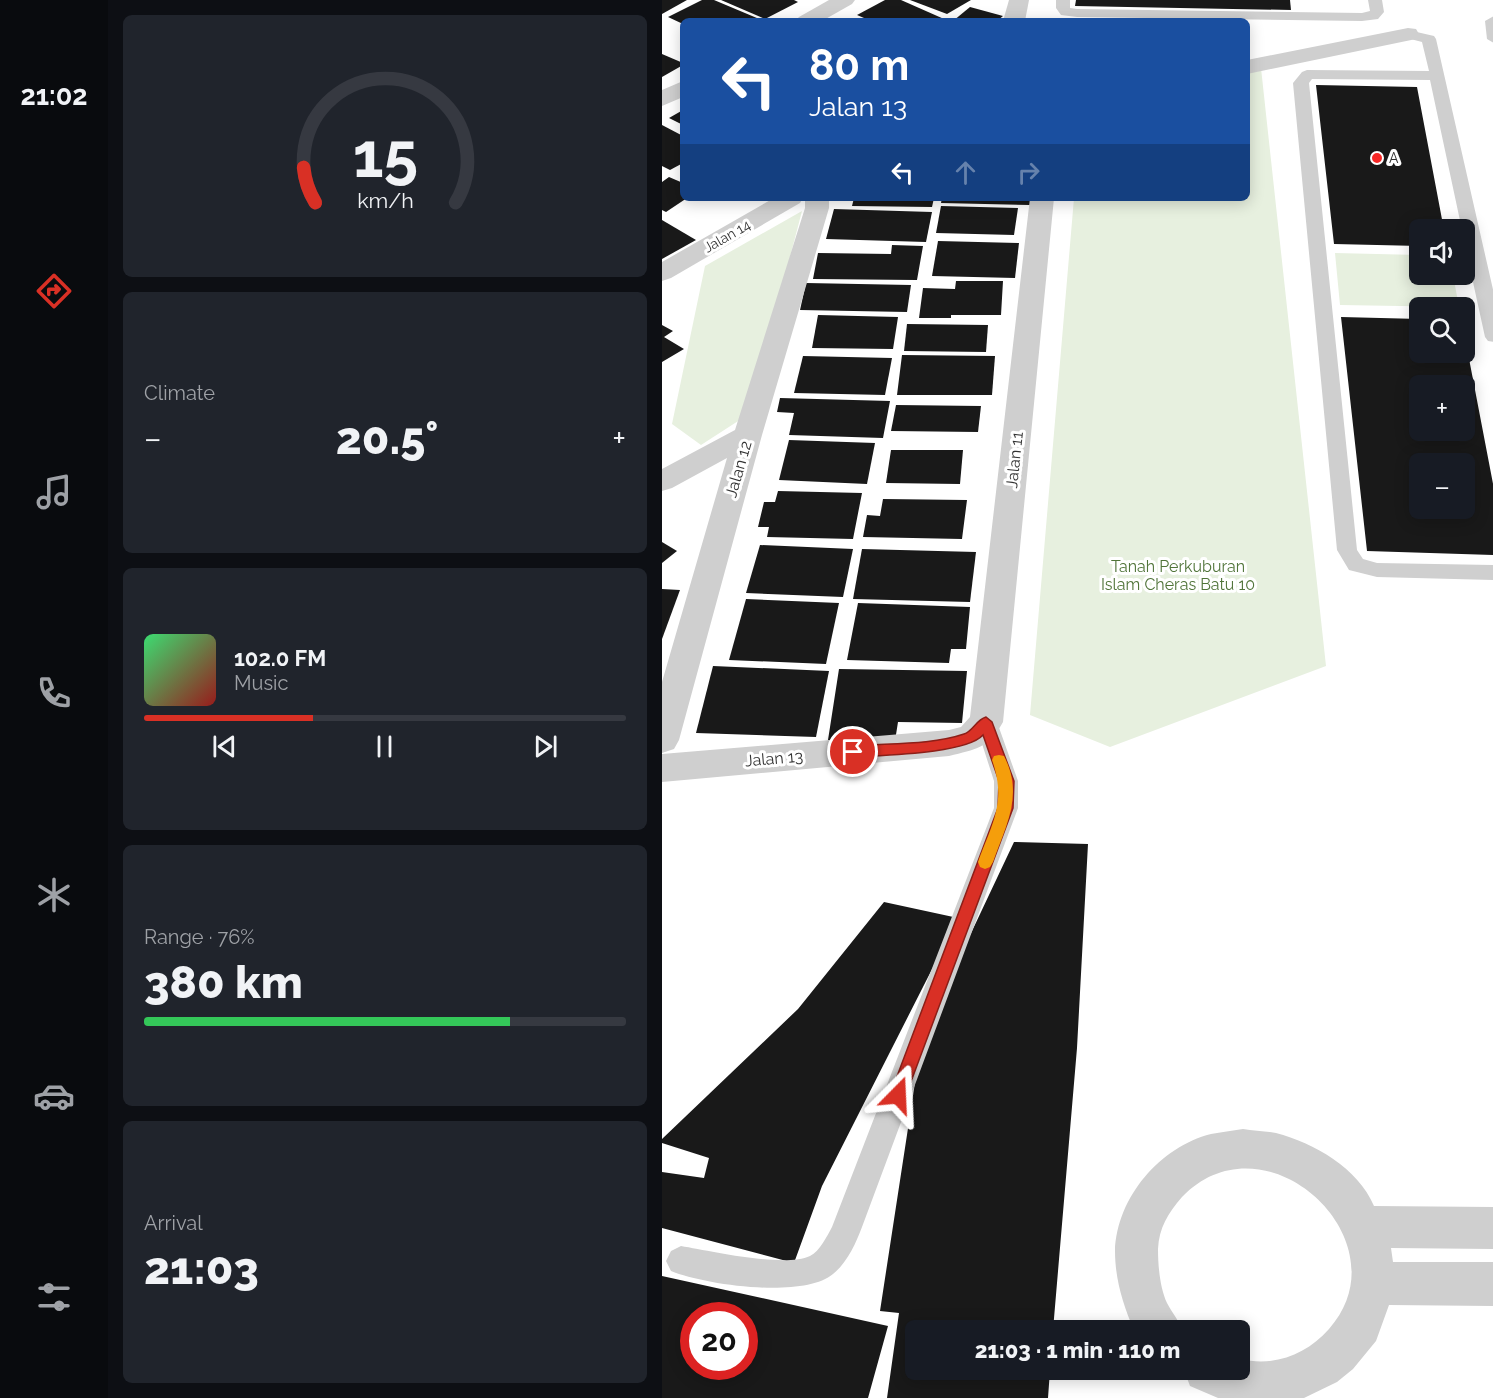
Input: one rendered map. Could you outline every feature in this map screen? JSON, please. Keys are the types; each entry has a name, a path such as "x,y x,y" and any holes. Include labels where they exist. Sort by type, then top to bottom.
{"street":[{"path":"812,18 845,0"},
{"path":"1015,18 1019,0"},
{"path":"1250,66 1408,34"},
{"path":"662,99 680,90"},
{"name":"Jalan 14","path":"662,273 786,201"},
{"name":"Jalan 12","path":"662,740 748,435 817,208 817,201"},
{"name":"Jalan 11","path":"986,722 1042,201"},
{"path":"662,482 748,435"},
{"name":"Jalan 13","path":"662,768 948,743 972,737 986,722"},
{"path":"1155,1320 1139,1288 1136,1247 1145,1210 1167,1179 1195,1159 1229,1148 1264,1149 1299,1160 1330,1180 1354,1209 1368,1243 1373,1284 1363,1322 1340,1355 1306,1377 1265,1385 1230,1380"},
{"path":"1361,1227 1493,1228"},
{"path":"1373,1284 1493,1284"}],"lane":[{"path":"1063,0 1063,8 1066,12 1077,13 1324,17 1373,16 1377,12 1375,0"},
{"path":"1321,0 1324,17"},
{"path":"1493,20 1493,39"},
{"path":"1408,34 1429,39 1493,337"},
{"path":"1438,76 1319,74 1307,75 1301,83 1347,550 1356,565 1377,570 1493,573"},
{"path":"681,1261 789,1276 821,1266 839,1245 1006,808 1007,781 986,722"}],"green space":[{"name":"Tanah Perkuburan Islam Cheras Batu 10","path":"1261,68 1326,666 1110,747 1030,715 1074,201 1250,201 1250,71"},
{"path":"802,211 749,414 701,445 672,424 705,266"},
{"path":"1335,253 1409,255 1409,285 1455,285 1457,297 1409,297 1409,306 1340,305"}],"building":[{"path":"662,0 687,0 662,14"},
{"path":"702,0 714,0 757,18 680,18 680,23 668,17"},
{"path":"721,0 794,0 798,2 763,18"},
{"path":"885,0 901,0 942,18 864,18 857,15"},
{"path":"910,0 971,0 947,14"},
{"path":"1076,0 1290,0 1291,10 1075,6"},
{"path":"970,7 1003,16 1001,18 957,18"},
{"path":"662,54 680,62 680,67 662,77"},
{"name":"A","path":"1316,85 1417,87 1442,219 1409,219 1409,246 1334,244"},
{"path":"680,112 680,124 669,118"},
{"path":"662,125 680,134 680,165 670,170 662,166"},
{"path":"669,177 680,182 680,201 682,201 666,212 662,210 662,182"},
{"path":"853,201 933,201 932,207 852,206"},
{"path":"941,201 1030,201 1030,205 941,203"},
{"path":"941,206 1018,208 1014,235 936,233"},
{"path":"834,209 932,212 926,242 826,239"},
{"path":"662,220 696,240 662,259"},
{"path":"938,241 1019,243 1015,278 932,276"},
{"path":"892,245 923,246 917,280 813,279 818,253 891,254"},
{"path":"956,281 1003,281 1001,315 951,315 951,318 919,318 923,288 955,289"},
{"path":"806,283 911,285 907,312 800,310"},
{"path":"818,315 898,317 893,349 812,348"},
{"path":"1341,317 1409,319 1409,363 1470,363 1472,375 1409,375 1409,441 1475,441 1475,390 1494,489 1494,555 1367,551"},
{"path":"907,324 988,325 986,352 904,351"},
{"path":"662,325 673,331 664,337 684,349 662,362"},
{"path":"902,355 995,356 992,395 897,395"},
{"path":"803,356 892,358 885,395 794,393"},
{"path":"780,398 890,401 883,438 789,435 794,413 777,412"},
{"path":"896,405 981,406 978,432 891,431"},
{"path":"789,440 875,443 867,484 779,480"},
{"path":"891,450 963,450 960,484 886,483"},
{"path":"778,491 862,493 853,539 767,537 769,527 758,527 764,502 775,502"},
{"path":"883,499 967,500 962,539 863,537 867,515 880,516"},
{"path":"662,542 677,551 662,563"},
{"path":"760,545 853,549 843,597 746,593"},
{"path":"862,549 976,552 970,602 853,599"},
{"path":"662,589 680,590 662,639"},
{"path":"746,599 839,603 826,664 729,660"},
{"path":"858,603 970,607 966,649 951,649 949,663 847,660"},
{"path":"713,666 829,671 816,737 696,733"},
{"path":"839,669 967,671 962,723 898,722 895,741 828,740"},
{"path":"1014,842 1088,844 1077,1048 1054,1320 905,1320 905,1380 1049,1380 1048,1398 887,1398 899,1313 880,1311 922,1037"},
{"path":"884,902 958,918 822,1186 794,1263 662,1228 662,1172 704,1178 709,1158 662,1143 662,1139 798,1009"},
{"path":"662,1276 888,1326 868,1398 662,1398"}],"slow traffic":[{"path":"985,862 1006,808 1007,781 999,760"}],"place":[{"name":"A","path":"1377,158"}],"route":[{"path":"853,752 948,743 972,737 986,722 1007,781 1006,808 898,1095"}]}
